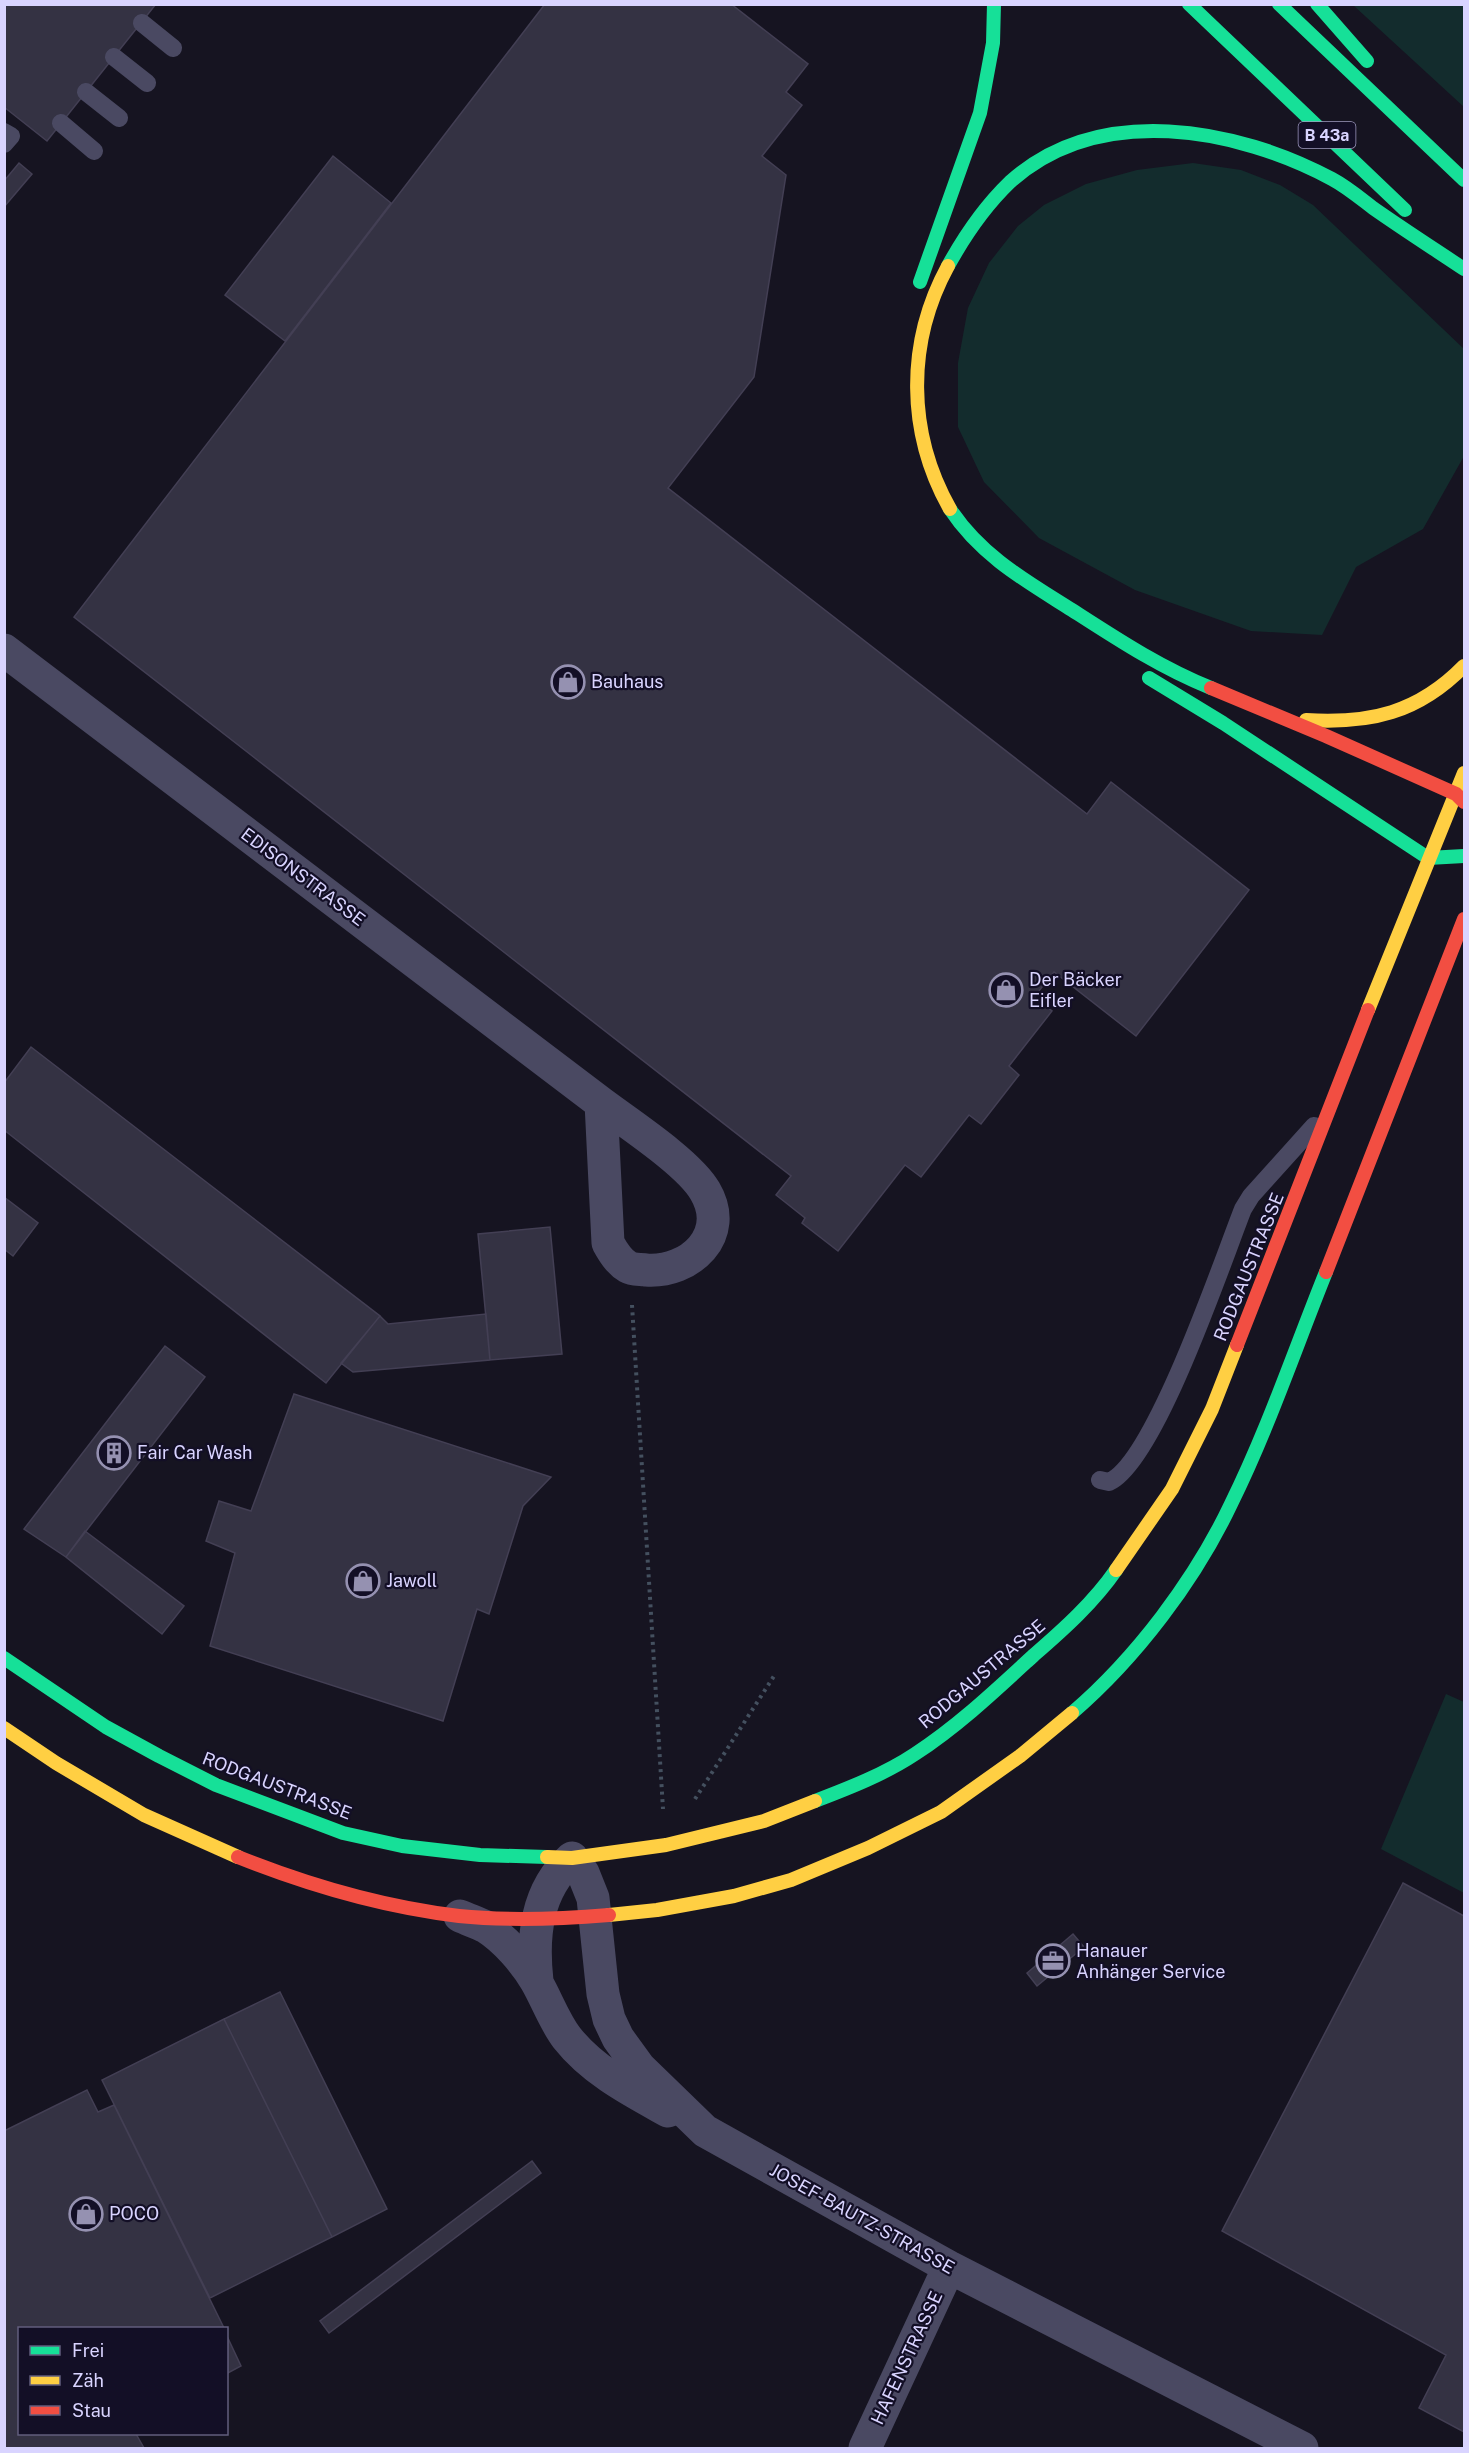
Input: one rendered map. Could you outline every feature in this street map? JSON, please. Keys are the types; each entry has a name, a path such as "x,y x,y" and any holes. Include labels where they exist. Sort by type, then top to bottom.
{"main road":[{"path":"915,299 981,116 990,76 994,4"},
{"name":"B 43a","path":"1189,4 1464,268"},
{"path":"1279,4 1464,180"},
{"path":"1317,4 1379,76"},
{"path":"1402,102 1464,173"},
{"path":"1460,798 1288,718 1162,666 1012,573 972,538 949,507 934,476 923,440 917,409 917,374 921,340 945,271 978,216 998,192 1038,161 1097,138 1159,130 1224,138 1280,156 1333,179 1464,268"},
{"path":"1288,718 1335,723 1389,715 1420,703 1452,681 1464,666"},
{"path":"1134,669 1223,723 1428,858 1464,856"},
{"name":"RODGAUSTRASSE","path":"4,1658 106,1727 216,1785 332,1830 402,1846 480,1855 572,1858 666,1845 764,1821 853,1786 914,1755 982,1703 1070,1623 1106,1585 1172,1489 1212,1409 1428,858 1460,798 1464,773"},
{"path":"4,1728 56,1763 144,1815 202,1842 268,1869 324,1887 411,1908 460,1916 537,1920 595,1917 723,1899 791,1880 868,1848 941,1812 1020,1756 1089,1698 1141,1643 1191,1574 1231,1505 1268,1420 1464,920"}],"street":[{"name":"EDISONSTRASSE","path":"4,650 694,1175 706,1193 712,1213 709,1240 695,1255 676,1266 655,1270 629,1268"},
{"path":"601,1103 608,1243 615,1256 629,1268"},
{"path":"537,1981 534,1949 537,1920 557,1875 572,1858"},
{"name":"JOSEF-BAUTZ-STRASSE","path":"572,1858 583,1873 592,1898 603,1994 609,2019 618,2038 639,2067 705,2131 949,2267 1302,2448"},
{"path":"460,1916 486,1927 505,1943 537,1981 549,2009 567,2037 579,2050 624,2087 705,2131"},
{"name":"HAFENSTRASSE","path":"865,2448 949,2267"}],"lane":[{"path":"142,22 173,48"},
{"path":"114,57 147,83"},
{"path":"86,92 119,118"},
{"path":"61,123 94,151"},
{"path":"4,132 11,136 4,144"},
{"path":"1100,1480 1109,1482 1118,1478 1131,1465 1168,1398 1243,1209 1251,1196 1331,1107"}],"path":[{"path":"629,1268 666,1845"},
{"path":"666,1845 774,1676"}],"green space":[{"path":"1353,5 1464,5 1464,107"},
{"path":"1193,163 1241,170 1280,185 1313,205 1464,349 1464,456 1423,529 1356,567 1322,635 1251,631 1135,590 1039,538 984,482 958,427 958,363 968,308 989,263 1018,226 1044,205 1086,184 1137,170"},
{"path":"1446,1694 1464,1702 1464,1893 1381,1849"}],"building":[{"path":"4,4 156,4 47,141 4,107"},
{"path":"545,4 731,4 808,64 786,92 802,105 762,156 786,175 754,377 668,488 1087,814 1111,782 1249,890 1136,1036 1054,972 1034,997 1052,1011 1009,1066 1019,1075 981,1124 969,1115 921,1177 905,1165 838,1251 802,1223 805,1218 776,1195 791,1176 74,617"},
{"path":"333,156 391,203 285,341 225,295"},
{"path":"19,163 32,174 4,207 4,181"},
{"path":"31,1047 380,1316 326,1383 4,1130 4,1083"},
{"path":"4,1197 38,1223 13,1256 4,1249"},
{"path":"550,1227 562,1354 490,1360 478,1234"},
{"path":"486,1314 490,1360 353,1372 341,1363 380,1316 388,1324"},
{"name":"Fair Car Wash","path":"165,1346 205,1377 66,1557 24,1529"},
{"name":"Jawoll","path":"294,1394 551,1477 523,1506 489,1614 477,1609 443,1721 210,1646 235,1553 206,1541 219,1501 251,1511"},
{"path":"85,1531 184,1606 162,1634 66,1557"},
{"path":"1403,1883 1464,1916 1464,2432 1419,2408 1446,2355 1222,2231"},
{"path":"1073,1934 1084,1947 1037,1986 1027,1973"},
{"path":"280,1992 387,2209 332,2237 224,2019"},
{"path":"224,2019 332,2237 210,2298 102,2080"},
{"name":"POCO","path":"87,2090 98,2112 114,2105 224,2327 18,2327 18,2435 137,2435 144,2448 4,2448 4,2131"},
{"path":"532,2161 541,2173 329,2333 320,2321"},
{"path":"228,2338 241,2366 228,2373"}],"traffic: fast":[{"path":"920,282 980,113 993,43 994,4"},
{"path":"1189,4 1405,210"},
{"path":"1279,4 1464,180"},
{"path":"1317,4 1367,61"},
{"path":"948,266 983,211 1010,182 1045,157 1084,141 1126,132 1169,131 1212,136 1295,161 1343,186 1464,269"},
{"path":"950,509 976,541 1021,578 1140,652 1211,688"},
{"path":"1149,678 1223,723 1428,858 1464,856"},
{"path":"1072,1713 1119,1668 1141,1643 1200,1561 1231,1504 1257,1447 1326,1272"},
{"path":"815,1801 891,1768 915,1754 962,1720 1067,1625 1098,1593 1116,1570"},
{"path":"4,1658 106,1727 159,1756 216,1785 343,1833 402,1846 480,1855 547,1857"}],"traffic: slow":[{"path":"948,266 934,295 925,326 919,357 917,388 919,419 926,450 936,480 950,509"},
{"path":"1306,720 1351,720 1392,712 1429,695 1464,666"},
{"path":"1368,1010 1464,773"},
{"path":"1116,1570 1172,1489 1212,1409 1237,1345"},
{"path":"609,1915 657,1910 734,1896 791,1880 868,1848 941,1812 1020,1756 1072,1713"},
{"path":"4,1728 56,1763 144,1815 238,1857"},
{"path":"547,1857 572,1858 666,1845 764,1821 815,1801"}],"traffic: jam":[{"path":"1211,688 1456,794 1464,802"},
{"path":"1326,1272 1464,919"},
{"path":"1237,1345 1368,1010"},
{"path":"238,1857 347,1894 431,1912 478,1918 515,1919 609,1915"}],"place":[{"name":"Bauhaus","path":"568,682"},
{"name":"Der Bäcker Eifler","path":"1006,990"},
{"name":"Fair Car Wash","path":"114,1453"},
{"name":"Jawoll","path":"363,1581"},
{"name":"Hanauer Anhänger Service","path":"1053,1961"},
{"name":"POCO","path":"86,2214"}]}
